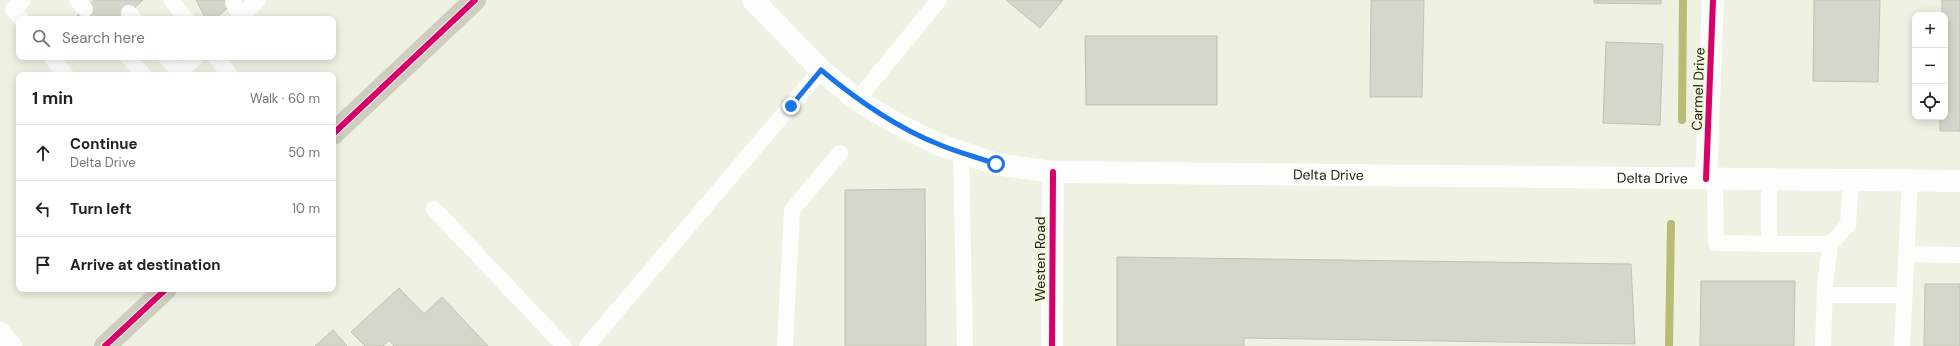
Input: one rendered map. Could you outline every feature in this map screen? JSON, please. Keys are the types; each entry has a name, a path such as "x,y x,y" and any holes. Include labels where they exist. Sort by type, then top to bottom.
{"main road":[{"path":"336,131 475,0"},
{"name":"Delta Drive","path":"753,0 821,70 857,100 937,144 996,164 1053,172 1960,181"},
{"name":"Carmel Drive","path":"1710,179 1713,0"},
{"name":"Westen Road","path":"1052,346 1053,172"},
{"path":"105,346 163,292"},
{"path":"0,333 11,346"}],"lane":[{"path":"19,16 13,9 23,0"},
{"path":"171,0 184,16"},
{"path":"237,13 258,0"},
{"path":"857,100 939,0"},
{"path":"54,60 64,72"},
{"path":"131,60 141,72"},
{"path":"168,60 177,72"},
{"path":"180,72 193,60"},
{"path":"218,60 228,72"},
{"path":"587,346 821,70"},
{"path":"962,152 965,346"},
{"path":"785,346 792,210 840,153"},
{"path":"1710,179 1716,243 1830,244"},
{"path":"1769,179 1769,244"},
{"path":"1823,346 1825,295 1830,244 1848,225 1851,180"},
{"path":"1902,346 1910,181"},
{"path":"434,209 564,346"},
{"path":"1907,254 1960,255"},
{"path":"1825,295 1904,295"}],"building":[{"path":"94,0 143,0 126,16 77,16"},
{"path":"196,0 236,0 218,16 204,16"},
{"path":"1006,0 1063,0 1040,28"},
{"path":"1371,0 1424,0 1422,97 1370,97"},
{"path":"1594,0 1661,0 1661,4 1594,3"},
{"path":"1814,0 1880,0 1878,82 1813,81"},
{"path":"1942,0 1960,0 1960,131 1940,131 1940,120 1948,120 1948,12 1942,12"},
{"path":"1085,36 1217,36 1217,105 1086,105"},
{"path":"1606,42 1663,44 1660,125 1603,123"},
{"path":"925,189 926,346 845,346 845,190"},
{"path":"1117,257 1631,264 1635,344 1244,338 1244,346 1117,346"},
{"path":"1701,281 1795,281 1794,346 1700,346"},
{"path":"1925,284 1960,284 1960,346 1924,346"},
{"path":"399,288 424,314 442,297 488,346 394,346 389,340 383,346 365,346 351,332"},
{"path":"333,330 347,346 315,346"}],"waterway":[{"path":"1682,120 1683,0"},
{"path":"1669,346 1671,224"}],"cycle path":[{"path":"336,131 475,0"},
{"path":"1706,179 1713,0"},
{"path":"1052,346 1053,172"},
{"path":"105,346 163,292"}],"route":[{"path":"791,106 821,70 857,100 892,121 937,144 996,164"}]}
